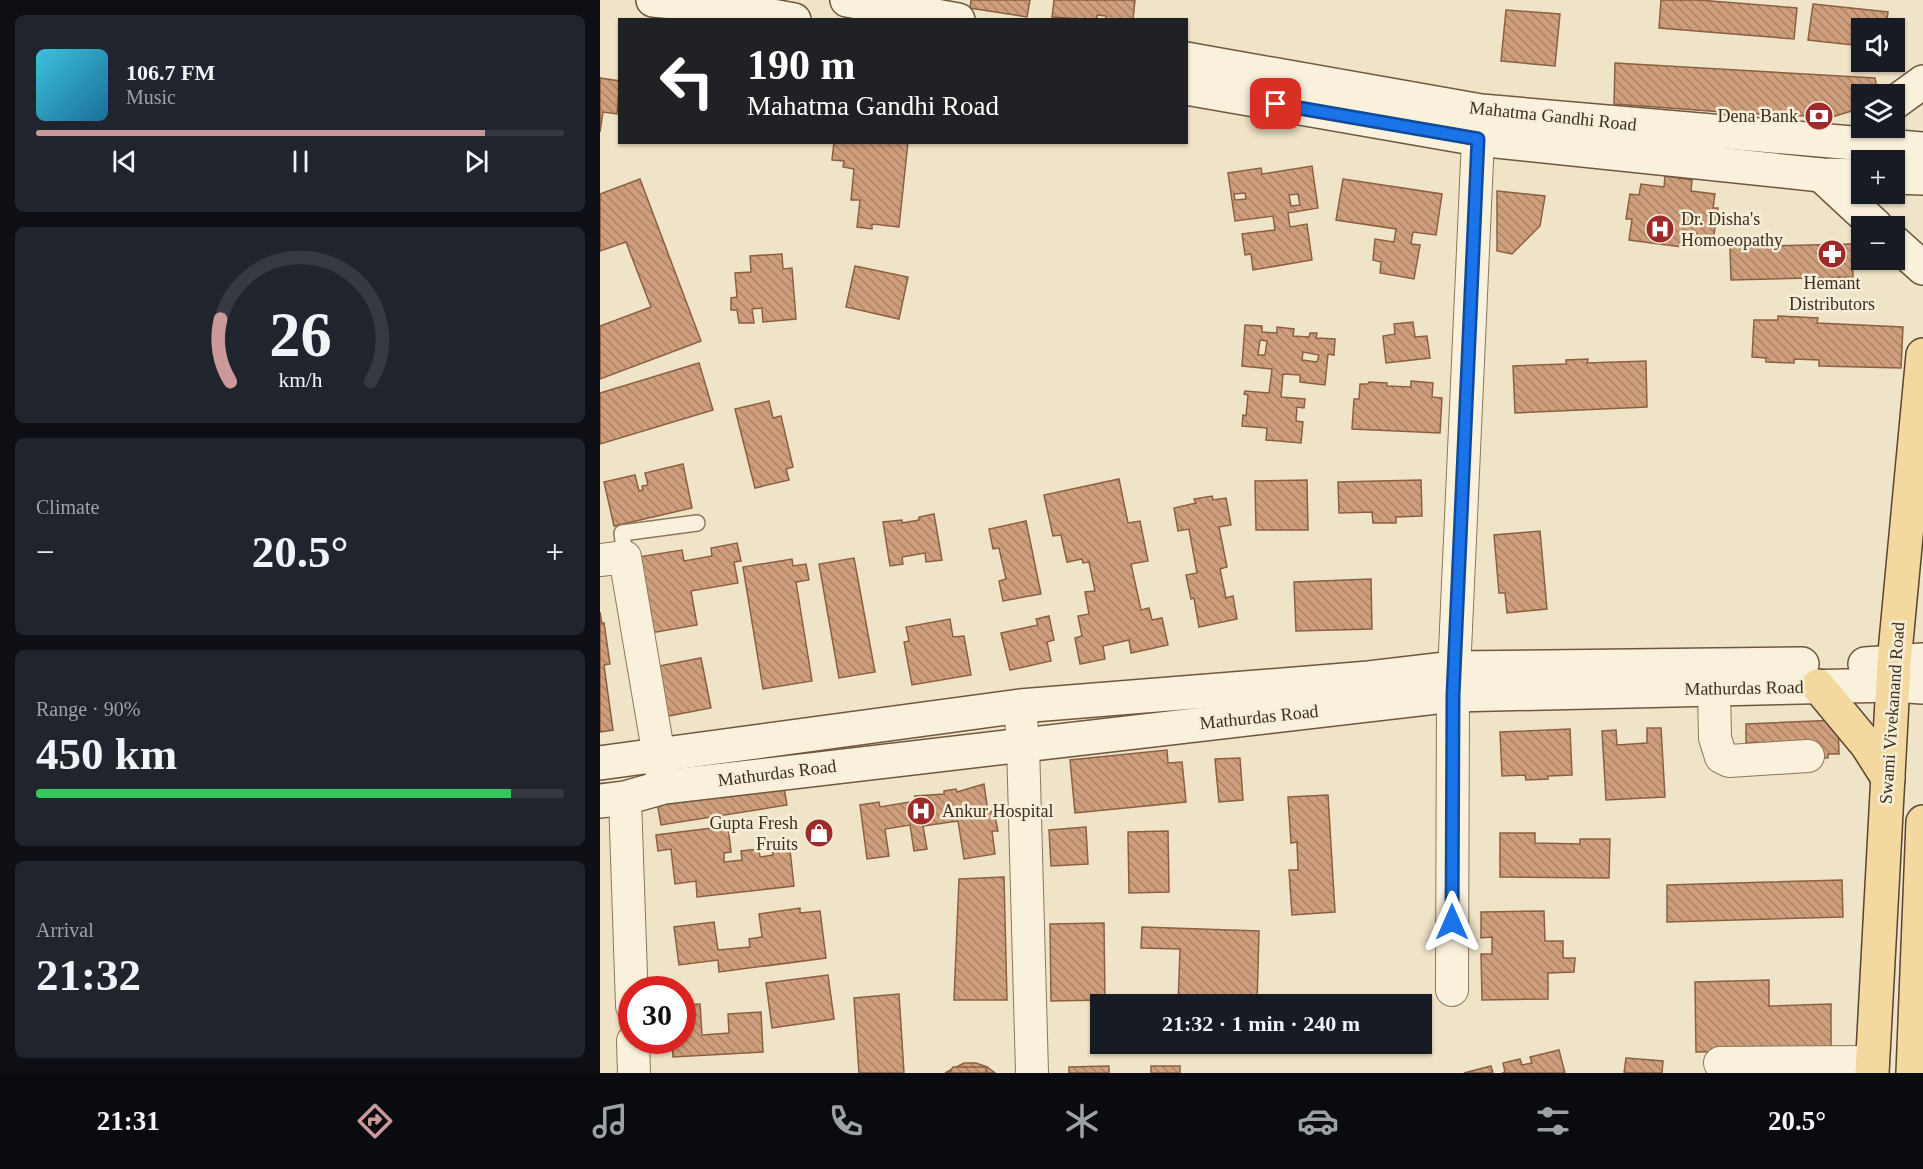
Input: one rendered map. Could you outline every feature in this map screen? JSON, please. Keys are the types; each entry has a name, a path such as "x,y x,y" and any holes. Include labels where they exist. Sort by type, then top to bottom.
{"main road":[{"name":"Swami Vivekanand Road","path":"1872,1067 1887,778 1908,674 1923,355"},
{"path":"1818,686 1867,745 1887,778"},
{"path":"1913,1073 1923,822"}],"street":[{"path":"652,0 717,6 783,18"},
{"path":"847,0 947,18"},
{"name":"Mahatma Gandhi Road","path":"1188,59 1480,125 1832,141 1923,149"},
{"path":"1905,95 1923,81"},
{"name":"Mahatma Gandhi Road","path":"1188,88 1480,125 1821,175 1851,176"},
{"path":"1452,990 1454,682 1480,125"},
{"path":"1832,141 1851,131"},
{"path":"1821,175 1865,216"},
{"path":"1905,177 1923,178"},
{"path":"1905,252 1923,268"},
{"path":"612,559 664,787"},
{"path":"600,763 1020,706 1358,679 1454,682 1908,674"},
{"name":"Mathurdas Road","path":"612,799 664,787 1023,744 1454,682 1714,689 1818,686 1908,674"},
{"path":"1714,689 1715,738 1721,757 1729,761 1808,756"},
{"path":"1020,706 1032,1073"},
{"path":"612,799 629,976"},
{"path":"633,1054 634,1073"},
{"path":"1720,1063 1872,1067"}],"lane":[{"path":"612,559 622,533 697,523"}],"building":[{"path":"971,0 1030,0 1027,17 970,8"},
{"path":"1054,0 1135,0 1133,18 1106,18 1106,16 1097,15 1097,18 1052,17"},
{"path":"1661,0 1699,0 1797,8 1794,39 1659,28"},
{"path":"1813,4 1888,12 1887,18 1851,18 1851,45 1808,40"},
{"path":"1506,10 1560,14 1555,66 1501,61"},
{"path":"1615,63 1875,78 1876,84 1851,84 1851,111 1832,117 1614,104"},
{"path":"600,78 618,81 617,114 603,112 600,132"},
{"path":"834,144 908,144 899,227 872,224 872,229 857,227 860,200 851,200 854,169 843,167 844,161 832,160"},
{"path":"1312,166 1318,208 1288,213 1290,227 1307,224 1312,260 1253,270 1251,254 1245,255 1242,234 1275,230 1273,216 1235,221 1228,173 1261,168 1262,174","holes":["1245,193 1246,199 1235,200 1234,194","1298,194 1300,205 1291,206 1289,195"]},
{"path":"1665,176 1692,180 1691,191 1715,194 1713,208 1718,208 1713,241 1684,238 1682,247 1629,240 1632,219 1626,219 1630,194 1639,195 1641,184 1664,187"},
{"path":"640,179 701,341 600,379 600,326 651,307 626,242 600,251 600,194"},
{"path":"1343,179 1442,194 1436,235 1413,232 1411,244 1420,245 1414,279 1380,273 1381,262 1373,260 1375,239 1394,242 1396,229 1336,220"},
{"path":"1497,191 1545,196 1540,226 1512,254 1497,251"},
{"path":"1851,244 1853,277 1731,280 1730,247"},
{"path":"782,254 783,269 792,268 796,319 763,322 762,308 752,309 754,323 739,323 737,310 731,310 731,298 737,297 735,273 751,272 750,256"},
{"path":"855,266 908,277 899,319 846,307"},
{"path":"1778,316 1818,318 1817,323 1903,327 1901,368 1819,366 1819,360 1794,359 1794,363 1766,362 1766,358 1752,357 1754,320 1778,320"},
{"path":"1413,322 1415,337 1427,336 1430,358 1386,363 1383,336 1395,334 1394,324"},
{"path":"1245,325 1262,326 1262,332 1277,333 1277,327 1294,329 1293,336 1309,337 1310,333 1317,333 1316,338 1335,339 1334,355 1328,354 1325,385 1300,382 1300,375 1283,374 1281,397 1305,399 1304,408 1297,407 1296,421 1303,422 1301,443 1266,440 1267,428 1242,426 1243,415 1246,416 1248,395 1244,394 1245,391 1269,393 1272,369 1242,366","holes":["1260,340 1267,341 1265,355 1258,355","1303,352 1319,355 1317,362 1302,360"]},
{"path":"1588,359 1587,363 1646,361 1647,407 1515,413 1513,366 1566,364 1566,360"},
{"path":"699,363 713,410 600,444 600,393"},
{"path":"1411,381 1433,383 1432,397 1442,398 1440,433 1352,429 1354,399 1359,399 1360,384 1387,383 1387,386 1411,387"},
{"path":"769,401 773,418 781,416 793,467 786,469 789,480 755,488 735,409"},
{"path":"683,464 692,508 614,526 604,482 635,475 639,491 643,490 642,486 648,485 645,473"},
{"path":"1119,479 1128,523 1140,521 1148,561 1131,564 1141,610 1149,608 1152,620 1162,618 1168,645 1131,653 1129,640 1103,646 1105,659 1080,664 1075,638 1082,636 1078,616 1089,614 1085,592 1095,591 1089,562 1083,563 1082,559 1067,562 1061,535 1053,536 1044,495"},
{"path":"1307,480 1308,530 1256,530 1255,481"},
{"path":"1421,480 1422,516 1396,517 1396,523 1373,523 1372,512 1339,513 1338,482"},
{"path":"1212,496 1213,500 1226,498 1231,525 1219,527 1227,567 1220,569 1226,598 1233,596 1237,619 1199,627 1194,598 1191,599 1186,575 1197,573 1189,529 1178,531 1174,508 1196,503 1194,499"},
{"path":"934,514 942,560 926,562 925,553 902,557 903,564 890,566 883,522 902,520 902,523"},
{"path":"1026,521 1041,594 1003,601 999,581 1006,579 999,548 993,549 989,529"},
{"path":"1540,531 1547,609 1507,613 1505,593 1499,593 1494,535"},
{"path":"737,543 741,561 734,562 738,583 691,591 697,625 651,633 638,557 682,550 684,561 712,556 711,548"},
{"path":"854,558 875,672 839,678 819,564"},
{"path":"792,559 793,566 806,564 809,580 796,582 812,681 763,689 743,567"},
{"path":"1371,579 1372,629 1296,631 1294,582"},
{"path":"600,612 602,624 604,623 610,664 604,665 613,730 600,732"},
{"path":"1049,616 1054,640 1047,642 1051,661 1010,670 1001,633 1038,625 1036,619"},
{"path":"950,619 953,637 964,636 971,675 912,685 904,642 909,641 906,627"},
{"path":"701,658 711,708 668,716 659,666"},
{"path":"1838,720 1839,754 1828,754 1828,758 1759,753 1758,742 1746,743 1746,724"},
{"path":"1647,728 1661,728 1665,797 1606,800 1602,731 1616,730 1617,745 1647,743"},
{"path":"1570,729 1572,775 1526,780 1525,775 1502,776 1500,732"},
{"path":"1167,750 1168,763 1182,762 1186,802 1075,813 1070,760"},
{"path":"1240,758 1243,800 1219,802 1215,759"},
{"path":"783,782 787,805 661,825 657,802"},
{"path":"984,784 988,812 994,811 998,831 992,831 995,854 964,859 958,821 923,826 927,849 914,851 910,825 885,829 889,856 867,859 860,805 879,802 880,807 916,801 915,796 944,794 944,791 956,789 957,792"},
{"path":"1328,795 1335,912 1292,915 1289,870 1298,870 1297,842 1291,843 1288,797"},
{"path":"728,826 731,852 724,853 724,862 742,860 741,851 759,849 760,857 773,855 772,843 789,841 794,886 697,897 696,881 675,884 671,849 658,851 656,835"},
{"path":"1086,827 1088,864 1051,866 1049,830"},
{"path":"1168,831 1169,892 1129,893 1128,832"},
{"path":"1500,833 1535,833 1535,843 1580,844 1580,839 1610,839 1609,878 1500,877"},
{"path":"1004,877 1007,1000 954,1000 959,879"},
{"path":"1842,880 1843,917 1667,922 1667,885"},
{"path":"800,908 800,913 820,911 826,958 719,972 718,960 679,965 674,927 714,922 718,950 750,947 749,939 762,937 759,914"},
{"path":"1544,911 1545,941 1563,941 1563,958 1575,958 1574,972 1548,973 1548,999 1482,1000 1481,954 1492,954 1492,937 1481,938 1481,912"},
{"path":"1104,923 1105,994 1090,994 1090,1000 1051,1001 1050,924"},
{"path":"1142,927 1259,931 1257,994 1178,994 1180,949 1141,948"},
{"path":"828,975 834,1019 772,1028 766,983"},
{"path":"1769,980 1769,1006 1831,1004 1831,1060 1759,1051 1696,1052 1695,982"},
{"path":"899,994 904,1073 859,1073 854,998"},
{"path":"696,1004 700,1004 702,1035 729,1033 728,1014 761,1012 763,1052 673,1057 673,1054 696,1054"},
{"path":"1559,1050 1565,1073 1502,1073 1505,1072 1503,1063 1520,1059 1522,1065 1532,1063 1530,1057"},
{"path":"1626,1058 1663,1061 1662,1073 1624,1073"},
{"path":"964,1063 976,1063 995,1073 945,1073"},
{"path":"1109,1066 1109,1073 1069,1073 1069,1067"},
{"path":"1151,1066 1180,1066 1180,1073 1151,1073"},
{"path":"1491,1066 1493,1073 1464,1073"},
{"path":"953,1067 987,1067 986,1073 949,1073"}],"place":[{"name":"Dena Bank","path":"1819,116"},
{"name":"Dr. Disha's Homoeopathy","path":"1660,229"},
{"name":"Hemant Distributors","path":"1832,254"},
{"name":"Ankur Hospital","path":"921,811"},
{"name":"Gupta Fresh Fruits","path":"819,833"}],"route":[{"path":"1276,104 1478,139 1453,695 1452,922"}]}
